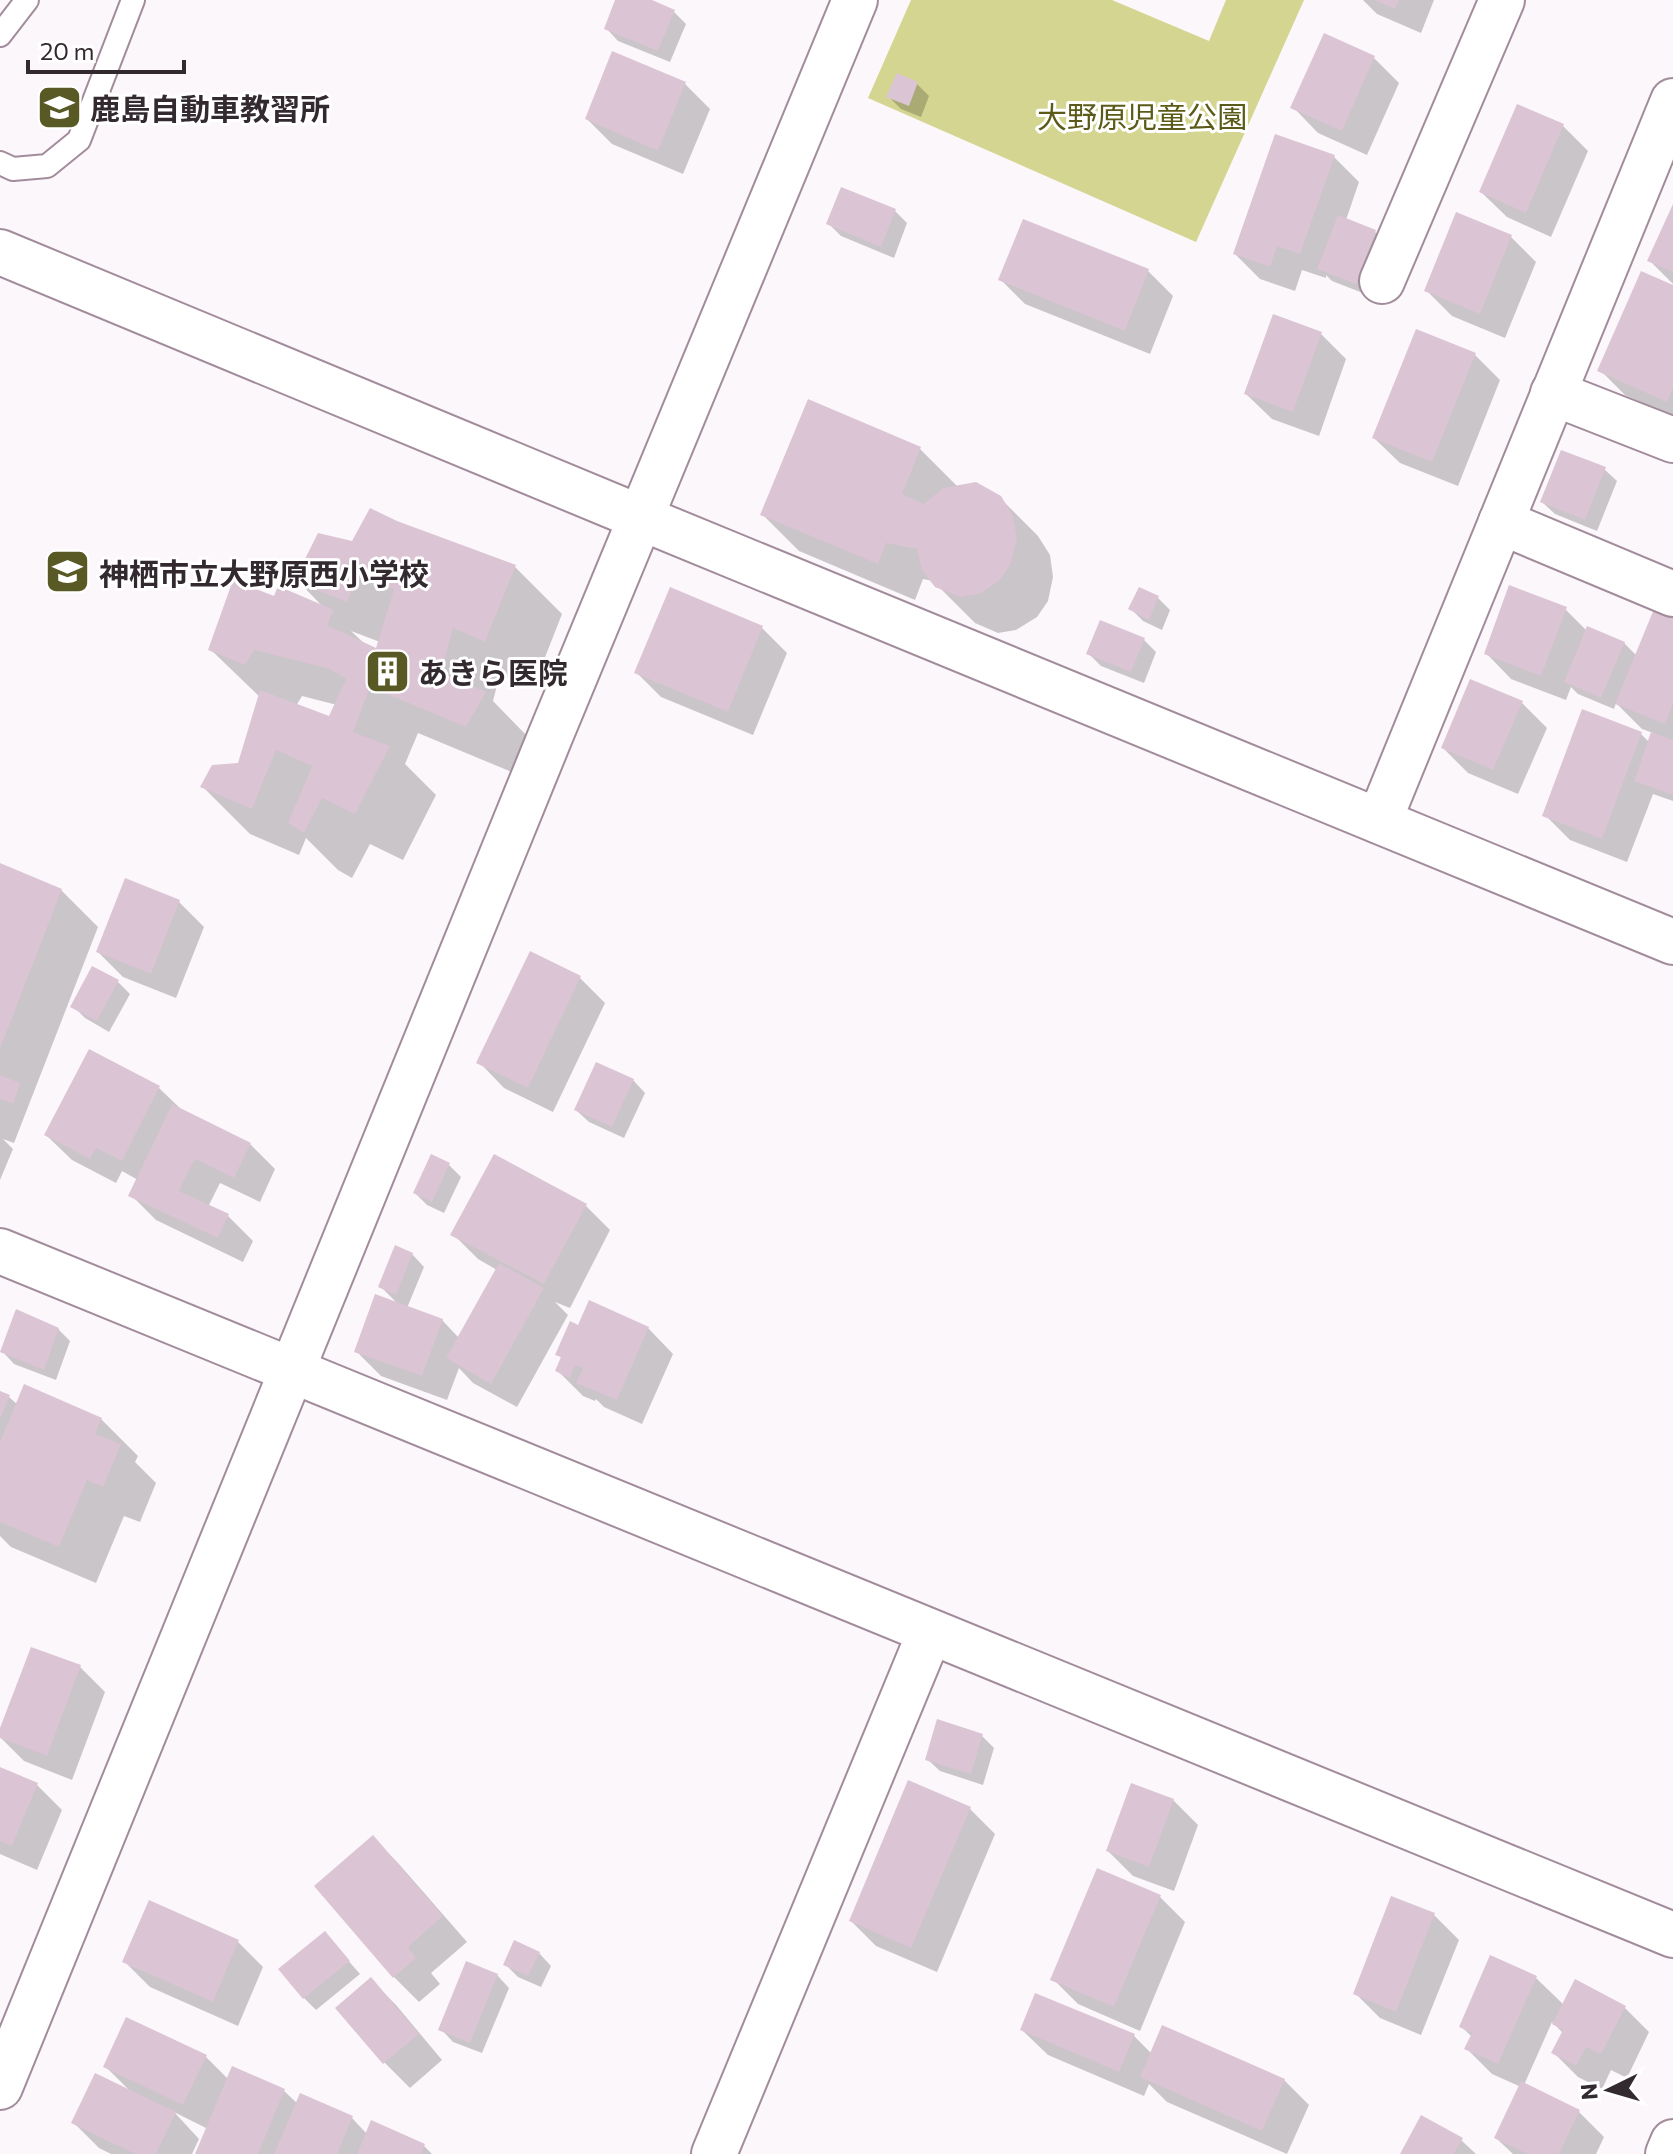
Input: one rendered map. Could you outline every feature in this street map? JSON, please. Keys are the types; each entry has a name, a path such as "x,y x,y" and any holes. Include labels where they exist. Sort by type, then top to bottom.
{"street":[{"path":"0,2087 289,1370 855,0"},
{"path":"1382,281 1502,0"},
{"path":"1379,821 1673,101"},
{"path":"0,252 1673,942"},
{"path":"1553,393 1673,440"},
{"path":"1501,522 1673,594"},
{"path":"0,1251 1673,1935"},
{"path":"714,2154 930,1632"},
{"path":"1668,2154 1673,2142"}],"lane":[{"path":"0,35 27,0"},
{"path":"0,163 13,169 47,166 79,140 133,0"}],"green space":[{"name":"大野原児童公園","path":"911,0 1112,0 1209,41 1226,0 1304,0 1196,242 868,98"}],"building":[{"path":"615,0 652,0 675,10 658,51 604,29"},
{"path":"1374,0 1399,0 1395,9"},
{"path":"1324,33 1375,56 1342,131 1290,108"},
{"path":"612,51 686,82 658,151 585,119"},
{"path":"897,73 918,82 909,106 886,97"},
{"path":"1517,104 1564,124 1526,213 1479,192"},
{"path":"1275,134 1335,155 1300,254 1277,246 1270,267 1233,254"},
{"path":"841,187 896,209 881,247 826,224"},
{"path":"1673,204 1673,272 1647,261"},
{"path":"1456,212 1512,235 1480,314 1424,291"},
{"path":"1338,215 1376,230 1356,284 1317,269"},
{"path":"1023,219 1149,269 1125,331 998,280"},
{"path":"1641,271 1673,285 1673,388 1667,402 1597,371"},
{"path":"1273,314 1322,332 1293,412 1244,394"},
{"path":"1416,329 1476,353 1432,462 1372,438"},
{"path":"808,399 921,447 902,494 924,504 943,488 976,482 1001,496 1013,516 1017,539 1011,563 1000,580 979,594 960,597 935,587 922,570 917,549 886,543 878,564 760,515"},
{"path":"1561,450 1606,467 1585,520 1540,502"},
{"name":"あきら医院","path":"370,508 516,565 485,642 453,628 441,673 486,692 466,727 370,687 353,732 390,746 355,814 322,798 304,833 288,823 312,766 276,750 252,809 200,787 212,765 238,763 260,690 329,716 346,679 330,669 254,650 245,665 208,650 233,580 274,596 278,586 334,610 327,625 376,648 394,589 356,579 347,602 294,581 318,533 352,541"},
{"path":"1509,585 1567,607 1541,676 1484,654"},
{"path":"670,587 763,626 728,712 634,673"},
{"path":"1139,587 1159,596 1149,620 1128,609"},
{"path":"1654,609 1673,617 1673,704 1665,724 1615,704"},
{"path":"1100,620 1145,638 1131,672 1086,654"},
{"path":"1587,626 1625,642 1601,698 1564,682"},
{"path":"1470,679 1523,701 1493,770 1441,748"},
{"path":"1582,709 1642,732 1602,839 1542,816"},
{"path":"1651,732 1673,740 1673,795 1634,781"},
{"path":"0,863 62,889 0,1049"},
{"path":"125,878 180,900 151,974 96,952"},
{"path":"530,951 581,976 528,1088 476,1063"},
{"path":"92,966 119,980 97,1021 70,1007"},
{"path":"89,1049 160,1086 122,1161 96,1148 90,1159 44,1135"},
{"path":"596,1062 634,1079 612,1127 574,1110"},
{"path":"0,1075 20,1083 13,1104 0,1099"},
{"path":"172,1104 251,1143 234,1178 195,1159 179,1191 229,1214 218,1238 128,1196"},
{"path":"431,1154 450,1163 432,1202 413,1193"},
{"path":"494,1154 587,1204 544,1284 450,1235"},
{"path":"395,1245 413,1253 396,1295 378,1287"},
{"path":"499,1263 544,1288 491,1384 446,1358"},
{"path":"375,1294 443,1319 422,1376 354,1352"},
{"path":"589,1300 649,1327 617,1400 576,1383 583,1368 575,1365 570,1378 555,1371 561,1357 555,1355 570,1321 578,1325"},
{"path":"16,1309 59,1328 44,1370 0,1352"},
{"path":"24,1384 102,1418 95,1434 121,1444 103,1487 87,1480 59,1547 0,1522 0,1442"},
{"path":"0,1391 10,1395 0,1419"},
{"path":"31,1647 81,1665 47,1756 0,1738 0,1728"},
{"path":"937,1719 983,1734 971,1774 925,1760"},
{"path":"0,1767 38,1783 12,1846 0,1841"},
{"path":"908,1780 971,1807 911,1948 849,1921"},
{"path":"1131,1783 1174,1799 1149,1867 1106,1851"},
{"path":"373,1835 443,1916 408,1947 416,1958 393,1978 314,1886"},
{"path":"1097,1868 1161,1895 1114,2007 1050,1980"},
{"path":"1391,1896 1435,1913 1396,2012 1353,1994"},
{"path":"149,1900 239,1940 213,2002 122,1962"},
{"path":"325,1931 350,1961 303,1999 278,1969"},
{"path":"514,1940 540,1952 528,1976 503,1965"},
{"path":"1490,1955 1537,1976 1498,2064 1464,2049 1472,2033 1459,2027"},
{"path":"466,1961 498,1974 470,2043 438,2030"},
{"path":"371,1977 419,2034 383,2064 335,2008"},
{"path":"1575,1979 1626,2006 1601,2054 1586,2047 1576,2066 1551,2053 1563,2030 1552,2024"},
{"path":"1035,1993 1135,2034 1119,2072 1020,2030"},
{"path":"126,2017 207,2055 183,2105 103,2067"},
{"path":"1162,2025 1285,2079 1262,2131 1140,2077"},
{"path":"232,2066 285,2089 258,2154 195,2154"},
{"path":"95,2073 176,2112 156,2154 135,2154 71,2123"},
{"path":"1521,2081 1580,2110 1559,2154 1527,2154 1494,2138"},
{"path":"300,2093 353,2116 337,2154 274,2154"},
{"path":"1421,2115 1463,2138 1454,2154 1400,2154"},
{"path":"371,2120 425,2144 421,2154 357,2154"}],"place":[{"name":"鹿島自動車教習所","path":"59,107"},
{"name":"神栖市立大野原西小学校","path":"68,572"},
{"name":"あきら医院","path":"387,671"}]}
